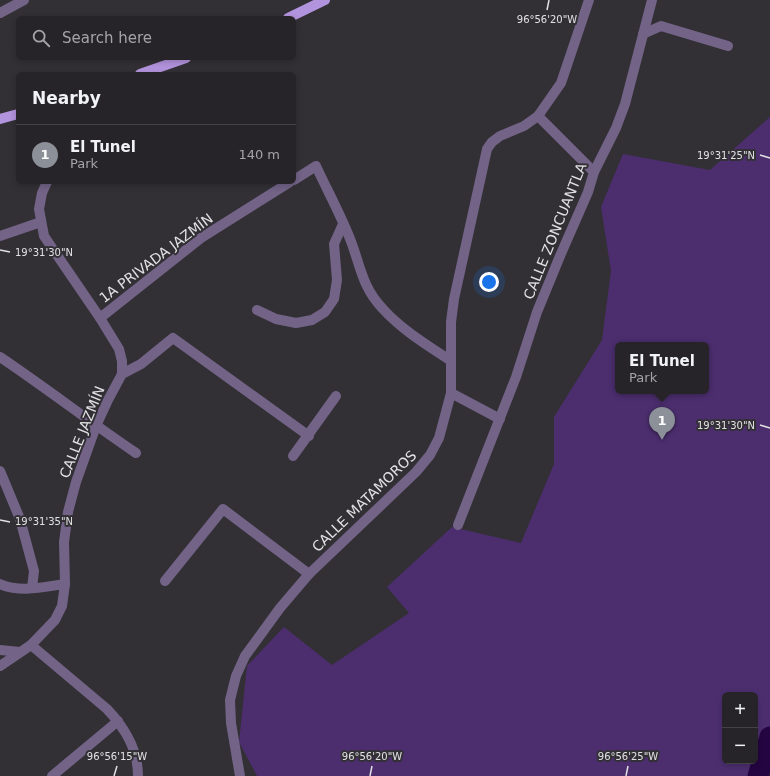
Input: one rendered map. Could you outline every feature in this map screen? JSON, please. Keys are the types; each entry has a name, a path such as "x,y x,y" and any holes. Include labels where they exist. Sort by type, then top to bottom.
{"main road":[{"path":"292,16 325,0"},
{"path":"146,72 180,60"},
{"path":"0,119 16,115"}],"street":[{"path":"0,13 24,0"},
{"name":"CALLE MATAMOROS","path":"240,776 231,723 230,700 236,676 245,656 280,608 309,574 416,472 430,455 439,438 451,393 451,322 454,299 487,149 492,142 500,136 524,126 538,116 561,83 589,0"},
{"name":"CALLE ZONCUANTLA","path":"458,525 516,378 537,312 588,192 594,172 616,128 625,104 652,0"},
{"path":"643,34 661,26 728,46"},
{"path":"538,116 594,172"},
{"path":"296,179 316,166 352,243 363,280 371,294 382,309 407,332 450,361"},
{"name":"CALLE JAZMÍN","path":"0,666 31,645 55,620 62,606 65,584 64,542 68,512 76,482 96,426 122,374 122,361 119,349 100,318 44,236 40,209 42,193 46,184"},
{"name":"1A PRIVADA JAZMÍN","path":"100,318 201,238 287,184"},
{"path":"0,236 41,222"},
{"path":"256,310 276,319 296,323 312,320 325,312 334,299 337,280 334,244 343,224"},
{"path":"122,374 141,364 174,338 309,436"},
{"path":"0,357 136,453"},
{"path":"451,393 500,419"},
{"path":"293,456 309,436 336,396"},
{"path":"0,471 20,519 34,571 32,588"},
{"path":"165,581 223,510 309,574"},
{"path":"0,584 10,588 20,589 65,584"},
{"path":"31,645 108,709 118,721 130,740 137,757 138,776"},
{"path":"0,650 20,652"},
{"path":"52,776 118,721"}],"shaded area":[{"path":"770,117 770,742 759,776 257,776 239,742 247,666 284,627 332,665 409,613 387,587 452,527 521,543 554,464 554,417 602,340 611,271 601,207 623,154 710,170"}],"waterway":[{"path":"758,776 770,737"}],"place":[{"name":"El Tunel","path":"662,440"}]}
